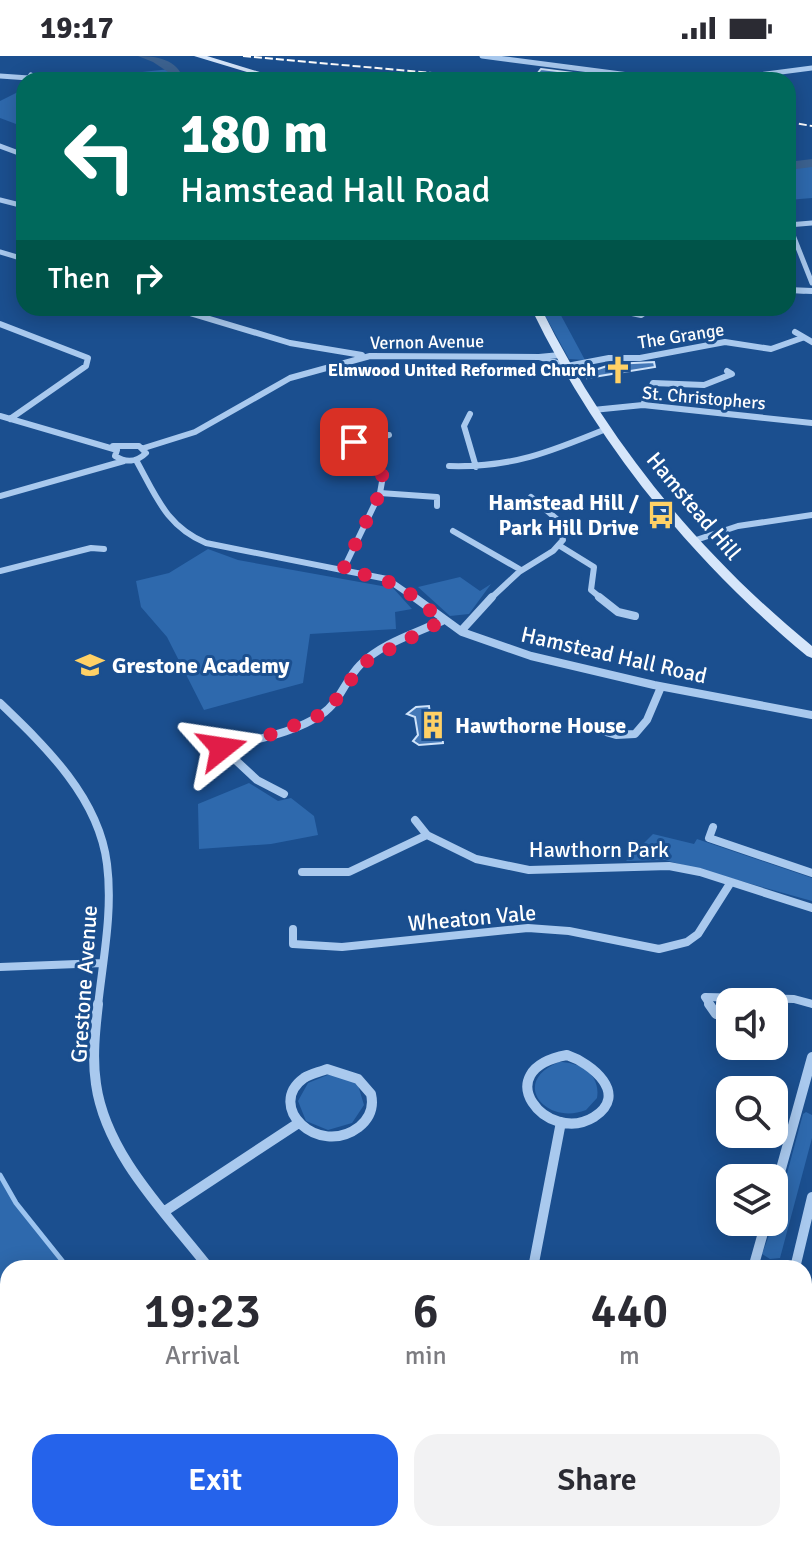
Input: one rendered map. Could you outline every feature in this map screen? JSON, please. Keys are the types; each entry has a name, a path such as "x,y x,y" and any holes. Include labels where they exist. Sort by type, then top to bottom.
{"main road":[{"path":"202,57 254,72"},
{"name":"Hamstead Hill","path":"540,316 593,410 693,541 740,592 812,653"}],"street":[{"path":"482,56 605,72"},
{"path":"2,76 11,66"},
{"path":"781,72 812,68"},
{"path":"796,243 812,283"},
{"path":"201,316 281,341 331,352 370,356"},
{"path":"0,324 88,358 86,366 10,419"},
{"path":"795,332 812,342"},
{"name":"The Grange","path":"564,360 640,358 725,342 771,349 802,338"},
{"path":"331,352 331,365"},
{"name":"Vernon Avenue","path":"144,448 180,439 290,378 370,356 476,354 564,360"},
{"name":"Vernon Avenue","path":"539,357 564,360"},
{"path":"643,405 653,383 704,385 732,374 727,371"},
{"name":"St. Christophers","path":"593,410 643,405 812,423"},
{"path":"470,414 464,426 476,467"},
{"path":"0,416 101,446 116,452 124,461"},
{"path":"449,466 489,467 552,451 606,429"},
{"path":"345,443 389,435"},
{"path":"343,570 380,493 383,476 364,463 354,442"},
{"path":"0,496 145,455 144,448 101,446"},
{"path":"101,466 125,446"},
{"name":"Hamstead Hall Road","path":"136,460 169,520 206,543 387,579 400,585 442,621 461,631 541,660 661,687 812,715"},
{"path":"380,493 437,497 437,506"},
{"path":"461,631 502,586 560,546 564,537 563,528 543,504 531,497"},
{"path":"543,504 553,499"},
{"path":"693,541 738,526 812,515"},
{"path":"456,535 521,570"},
{"path":"560,546 594,567 591,590 618,612 635,616"},
{"path":"0,571 91,548 104,549"},
{"path":"222,748 276,733 320,715 343,693 360,665 442,621"},
{"path":"582,725 624,737 635,737 642,732 661,687"},
{"name":"Grestone Avenue","path":"0,703 53,758 95,821 107,860 108,897 94,1047 98,1099 111,1135 203,1260"},
{"path":"214,740 257,780 284,794"},
{"name":"Hawthorn Park","path":"415,820 427,835 476,859 529,870 669,866 700,872 812,908"},
{"path":"713,827 709,838 812,873"},
{"path":"302,872 349,872 427,835"},
{"name":"Wheaton Vale","path":"293,929 293,944 342,947 528,928 569,931 659,949 687,942 698,934 731,882"},
{"path":"0,967 103,963"},
{"path":"716,997 705,997 716,1014"},
{"path":"788,999 812,1004"},
{"path":"577,1056 601,1072 608,1089 607,1097 604,1105 591,1118 561,1122 534,1108 526,1091 526,1083 532,1067 548,1057 577,1056"},
{"path":"782,1164 812,1057"},
{"path":"327,1069 347,1070 369,1087 372,1095 370,1112 351,1133 320,1136 297,1124 291,1113 291,1096 308,1075 327,1069"},
{"path":"535,1260 561,1122"},
{"path":"165,1211 297,1124"},
{"path":"797,1260 812,1197"},
{"path":"755,1260 762,1236"}],"shaded area":[{"path":"170,69 176,72 142,72"},
{"path":"16,93 16,124 0,118 0,101"},
{"path":"812,165 812,198 796,199 796,168"},
{"path":"545,316 561,316 585,360 569,359"},
{"path":"208,549 238,560 393,588 412,609 395,612 396,629 310,634 303,683 204,710 167,637 141,607 136,581 169,573"},
{"path":"460,577 480,591 491,584 469,614 450,616 418,587"},
{"path":"249,783 278,801 291,798 314,816 318,835 271,844 199,849 198,804"},
{"path":"653,834 694,844 697,839 812,878 812,901 665,860 626,861"},
{"path":"559,1062 581,1067 596,1082 597,1098 586,1110 558,1112 539,1100 535,1090 536,1080 544,1070"},
{"path":"330,1074 346,1077 358,1085 364,1105 352,1123 328,1130 306,1121 298,1101 308,1083"},
{"path":"803,1114 812,1115 812,1138 788,1228 788,1170"},
{"path":"0,1175 16,1203 63,1260 0,1260"},
{"path":"769,1236 786,1236 780,1258 770,1259 762,1254"}],"building":[{"path":"541,69 566,72 539,72"},
{"path":"654,362 655,367 587,378 586,373 613,364"},
{"name":"Hawthorne House","path":"429,706 430,714 440,713 443,743 419,745 413,741 418,735 415,717 407,714 416,707"}],"waterway":[{"path":"143,56 157,59 175,72"},
{"path":"796,165 812,163"},
{"path":"0,1175 16,1203 62,1260"}],"railway":[{"path":"243,56 420,72"},
{"path":"796,123 812,126"}],"place":[{"name":"Elmwood United Reformed Church","path":"618,370"},
{"name":"Hamstead Hill / Park Hill Drive","path":"661,515"},
{"name":"Grestone Academy","path":"90,665"},
{"name":"Hawthorne House","path":"433,725"}],"route":[{"path":"222,748 276,733 320,715 333,706 360,665 394,644 442,621 400,585 387,579 343,570 380,493 383,476 364,463 354,442"}]}
